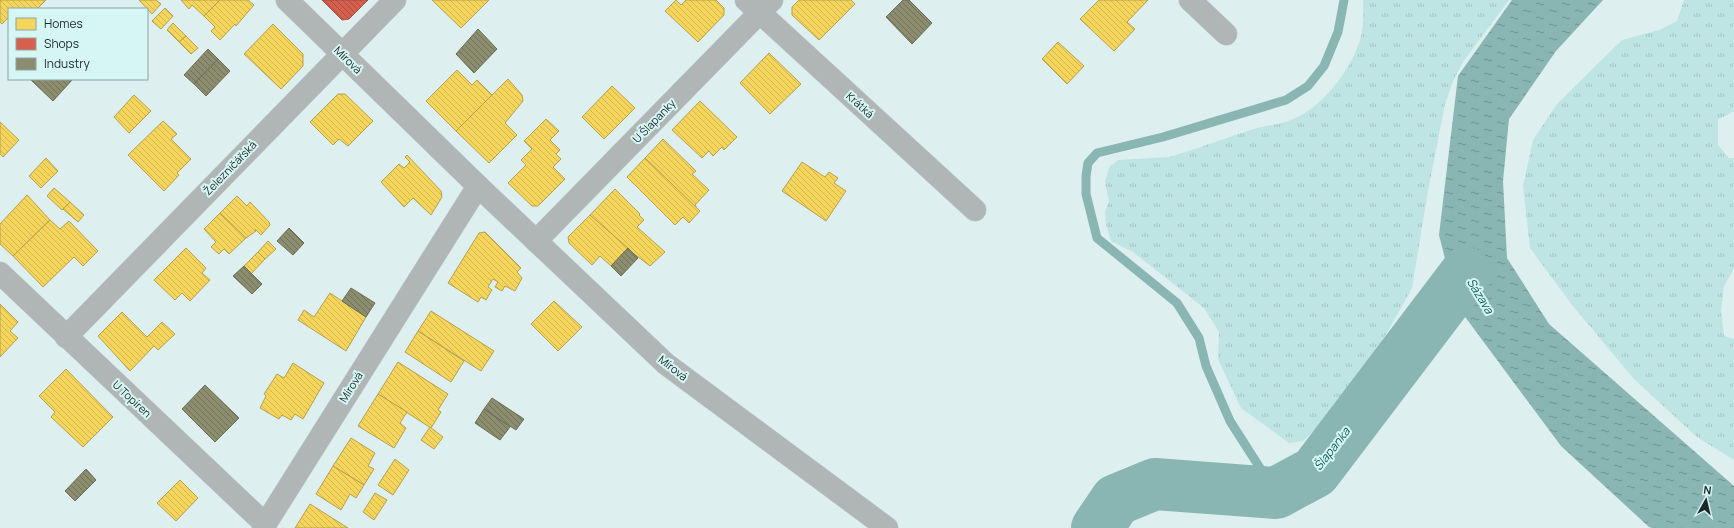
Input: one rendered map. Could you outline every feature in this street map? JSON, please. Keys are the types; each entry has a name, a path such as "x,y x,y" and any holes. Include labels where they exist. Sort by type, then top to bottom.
{"street":[{"name":"Mírová","path":"286,0 478,186 666,364 887,528"},
{"name":"Železničářská","path":"66,337 395,0"},
{"path":"1190,0 1226,34"},
{"name":"Krátká","path":"759,4 975,210"},
{"name":"U Šlapanky","path":"536,241 759,4"},
{"name":"Mírová","path":"264,526 478,186"},
{"name":"U Topíren","path":"0,273 264,526"}],"green space":[{"path":"1363,0 1509,0 1463,62 1454,79 1445,104 1428,191 1412,288 1348,397 1303,441 1289,443 1241,408 1218,359 1219,332 1204,308 1133,252 1111,241 1106,224 1105,211 1109,202 1105,182 1109,168 1118,160 1169,157 1257,128 1289,121 1305,113 1327,94 1346,70 1353,57 1362,31"},
{"path":"1684,0 1734,0 1734,111 1718,120 1718,145 1729,158 1734,158 1734,269 1724,286 1721,312 1724,336 1734,339 1734,460 1697,437 1634,379 1572,305 1530,248 1523,186 1533,140 1557,104 1622,40 1659,30 1677,21"}],"water":[{"name":"Sázava","path":"1512,0 1603,0 1556,51 1509,119 1503,181 1507,258 1549,324 1734,486 1734,528 1649,527 1561,446 1457,306 1439,235 1458,76"}],"building: Homes":[{"path":"0,0 46,0 38,8 8,8 8,18 2,24 0,22"},
{"path":"139,0 156,0 161,4 152,14"},
{"path":"181,0 220,0 204,16 192,5 189,9"},
{"path":"220,0 248,0 254,5 236,26 235,24 220,40 211,31 215,27 204,16"},
{"path":"432,0 489,0 461,28"},
{"path":"676,0 681,5 686,0 716,0 724,8 724,15 698,42 665,11"},
{"path":"799,0 851,0 855,4 819,40 792,15 792,7"},
{"path":"1099,0 1148,0 1127,22 1135,29 1114,51 1080,19"},
{"path":"165,8 173,16 161,29 152,21"},
{"path":"173,23 186,36 179,42 167,30"},
{"path":"273,24 303,54 303,66 281,89 244,54"},
{"path":"186,36 198,48 191,54 179,42"},
{"path":"1058,42 1084,66 1067,84 1042,59"},
{"path":"769,53 801,84 770,114 740,83"},
{"path":"457,70 472,85 477,80 492,95 456,131 426,101"},
{"path":"508,79 522,95 523,101 505,123 517,135 489,163 456,131"},
{"path":"612,86 635,108 604,139 582,117"},
{"path":"338,94 345,94 373,121 348,146 339,139 333,145 310,122"},
{"path":"134,95 151,111 129,133 114,117"},
{"path":"700,101 737,137 724,150 722,147 713,156 709,151 702,158 672,130"},
{"path":"546,119 559,131 550,140 560,150 556,154 561,159 553,167 565,179 538,206 532,206 508,183 526,165 521,160 532,149 524,141"},
{"path":"163,121 177,134 171,139 191,159 177,173 179,175 164,191 128,155"},
{"path":"0,122 19,140 3,157 0,154"},
{"path":"663,139 696,171 692,174 709,190 695,205 698,210 645,158"},
{"path":"407,155 441,191 442,197 431,215 413,198 404,207 381,182 399,164 404,168 410,162 405,157"},
{"path":"46,158 58,171 41,188 29,176"},
{"path":"645,158 700,211 689,223 683,217 675,225 627,177"},
{"path":"802,162 825,177 829,172 838,178 834,183 846,191 826,221 782,191"},
{"path":"54,188 70,202 62,210 47,196"},
{"path":"615,189 644,220 637,227 665,252 650,266 616,240 590,215"},
{"path":"27,195 50,220 13,256 0,244 0,224"},
{"path":"237,196 247,206 250,202 269,222 270,225 261,235 255,229 256,231 246,238 220,213"},
{"path":"70,202 84,215 78,222 63,209"},
{"path":"220,213 246,238 229,254 224,249 219,254 211,247 216,242 204,229"},
{"path":"590,215 628,248 611,266 600,256 592,265 569,243 568,237"},
{"path":"50,220 60,229 69,221 98,251 83,266 74,257 43,287 13,256"},
{"path":"485,232 521,268 517,272 522,278 515,291 505,286 502,291 495,287 498,282 493,279 488,287 492,290 486,300 481,297 478,302 448,283 479,233"},
{"path":"268,241 276,249 265,259 258,252"},
{"path":"186,248 206,268 202,273 210,280 190,301 182,293 175,300 154,280"},
{"path":"258,252 265,259 251,274 244,266"},
{"path":"330,293 366,317 346,351 298,320 304,310 314,317"},
{"path":"554,301 582,327 558,351 531,324"},
{"path":"0,304 18,322 10,331 18,338 0,357"},
{"path":"431,311 494,351 481,371 418,331"},
{"path":"122,312 147,337 162,322 175,334 158,350 154,346 130,371 98,336"},
{"path":"418,331 464,361 451,382 405,352"},
{"path":"398,362 448,394 438,410 441,412 431,428 378,394"},
{"path":"293,363 324,383 303,419 295,414 291,420 282,415 279,419 260,408 266,396 264,394 277,374 284,378"},
{"path":"66,369 113,417 83,447 51,417 55,412 39,396"},
{"path":"378,394 407,412 400,423 406,428 394,448 358,426"},
{"path":"430,427 443,437 434,449 421,440"},
{"path":"351,438 375,453 368,466 374,469 364,485 333,466"},
{"path":"395,459 409,470 393,495 378,485"},
{"path":"333,466 364,485 356,498 350,494 341,510 316,494"},
{"path":"180,480 198,498 176,521 157,503"},
{"path":"375,493 387,500 374,520 363,512"},
{"path":"310,504 348,528 295,528"}],"building: Shops":[{"path":"322,0 368,0 349,19 342,20"}],"building: Industry":[{"path":"903,0 909,0 932,23 912,44 886,17"},
{"path":"478,29 497,49 474,73 456,54"},
{"path":"208,49 218,59 194,84 184,75"},
{"path":"218,59 230,71 206,96 194,84"},
{"path":"31,80 72,80 53,101"},
{"path":"289,228 304,243 293,255 277,241"},
{"path":"628,248 638,258 621,276 611,266"},
{"path":"244,266 262,284 252,294 233,276"},
{"path":"351,288 375,303 366,317 342,301"},
{"path":"205,385 239,418 215,442 182,409"},
{"path":"492,398 524,419 516,430 484,409"},
{"path":"484,409 510,427 500,440 475,423"},
{"path":"86,469 96,480 75,501 65,491"}],"waterway":[{"path":"1276,493 1230,421 1206,366 1199,338 1177,303 1097,238 1086,194 1086,176 1088,163 1097,153 1163,137 1286,100 1308,86 1324,66 1338,32 1344,0"},
{"name":"Šlapanka","path":"1097,528 1116,500 1155,484 1276,493 1315,472 1466,273"}]}
